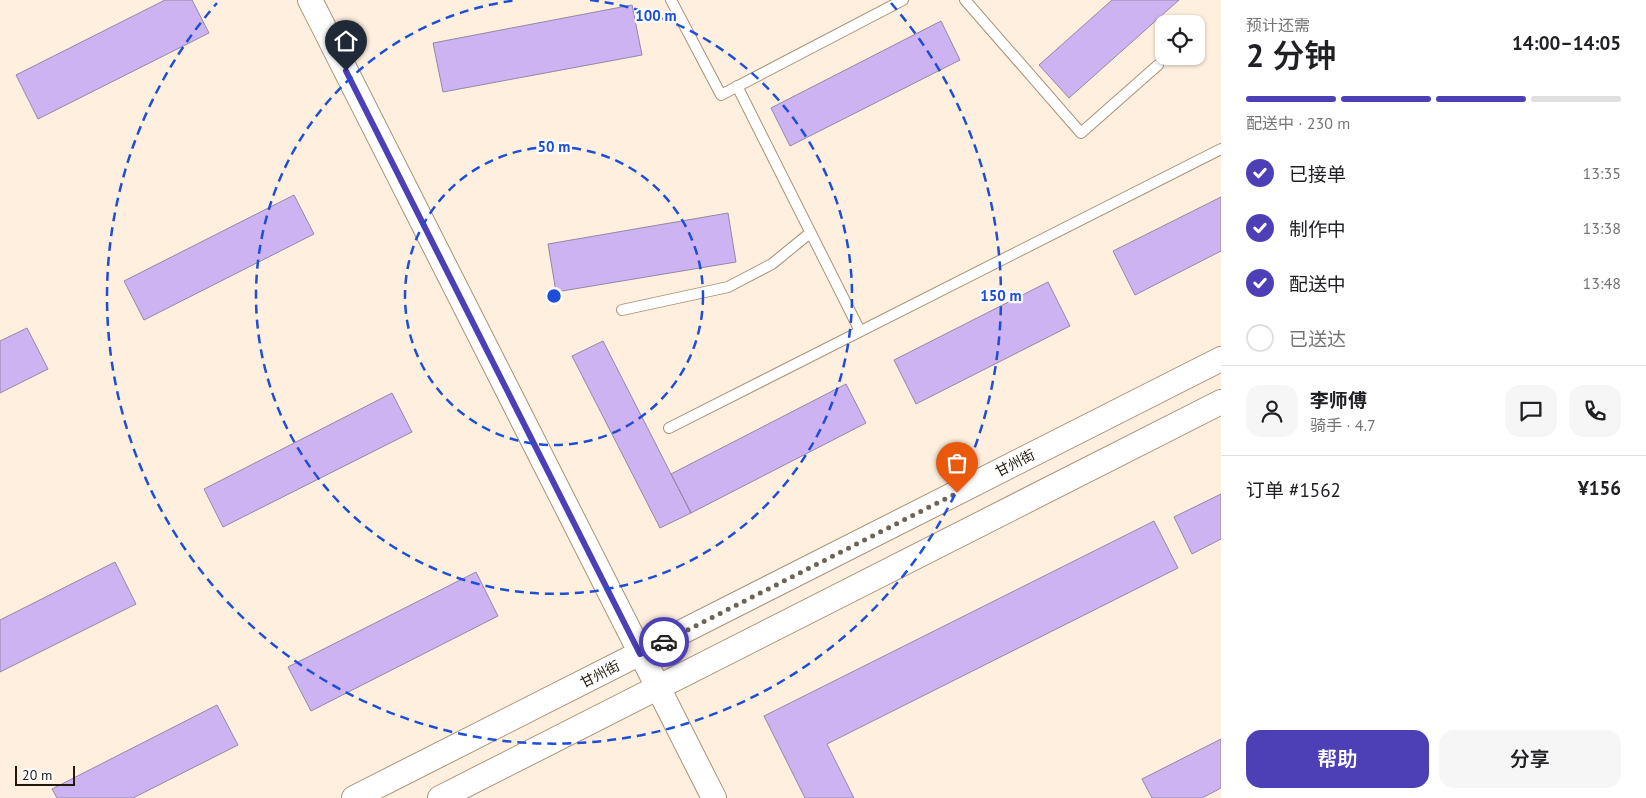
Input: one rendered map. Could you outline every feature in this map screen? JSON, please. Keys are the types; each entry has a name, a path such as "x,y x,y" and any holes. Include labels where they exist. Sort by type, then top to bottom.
{"street":[{"path":"310,0 714,798"},
{"name":"甘州街","path":"354,798 1221,359"},
{"path":"440,798 1221,402"}],"lane":[{"path":"671,0 721,95 903,0"},
{"path":"965,0 1081,133 1158,65"},
{"path":"737,86 860,332"},
{"path":"669,428 1221,149"},
{"path":"622,310 728,287 772,264 810,233"}],"building":[{"path":"165,0 192,0 209,33 38,119 16,75"},
{"path":"1112,0 1179,0 1162,15 1155,15 1155,21 1069,98 1039,65"},
{"path":"632,5 642,55 443,92 433,43"},
{"path":"941,21 960,60 790,146 771,108"},
{"path":"294,195 314,234 144,320 124,281"},
{"path":"1221,197 1221,251 1135,295 1113,251"},
{"path":"728,213 736,262 556,292 548,244"},
{"path":"1048,282 1070,326 916,404 894,360"},
{"path":"27,328 48,369 0,393 0,341"},
{"path":"603,341 691,513 660,528 572,356"},
{"path":"846,384 866,423 691,513 671,474"},
{"path":"392,393 412,432 223,527 204,489"},
{"path":"1221,494 1221,539 1192,554 1174,517"},
{"path":"1154,521 1178,568 827,744 854,798 805,798 764,716"},
{"path":"115,562 136,604 0,672 0,620"},
{"path":"476,572 498,616 311,711 288,667"},
{"path":"217,705 238,745 133,798 57,798 52,789"},
{"path":"1221,739 1221,788 1202,798 1152,798 1142,779"}],"way so far":[{"path":"664,642 957,493"}],"route":[{"path":"346,71 640,654 664,642"}]}
